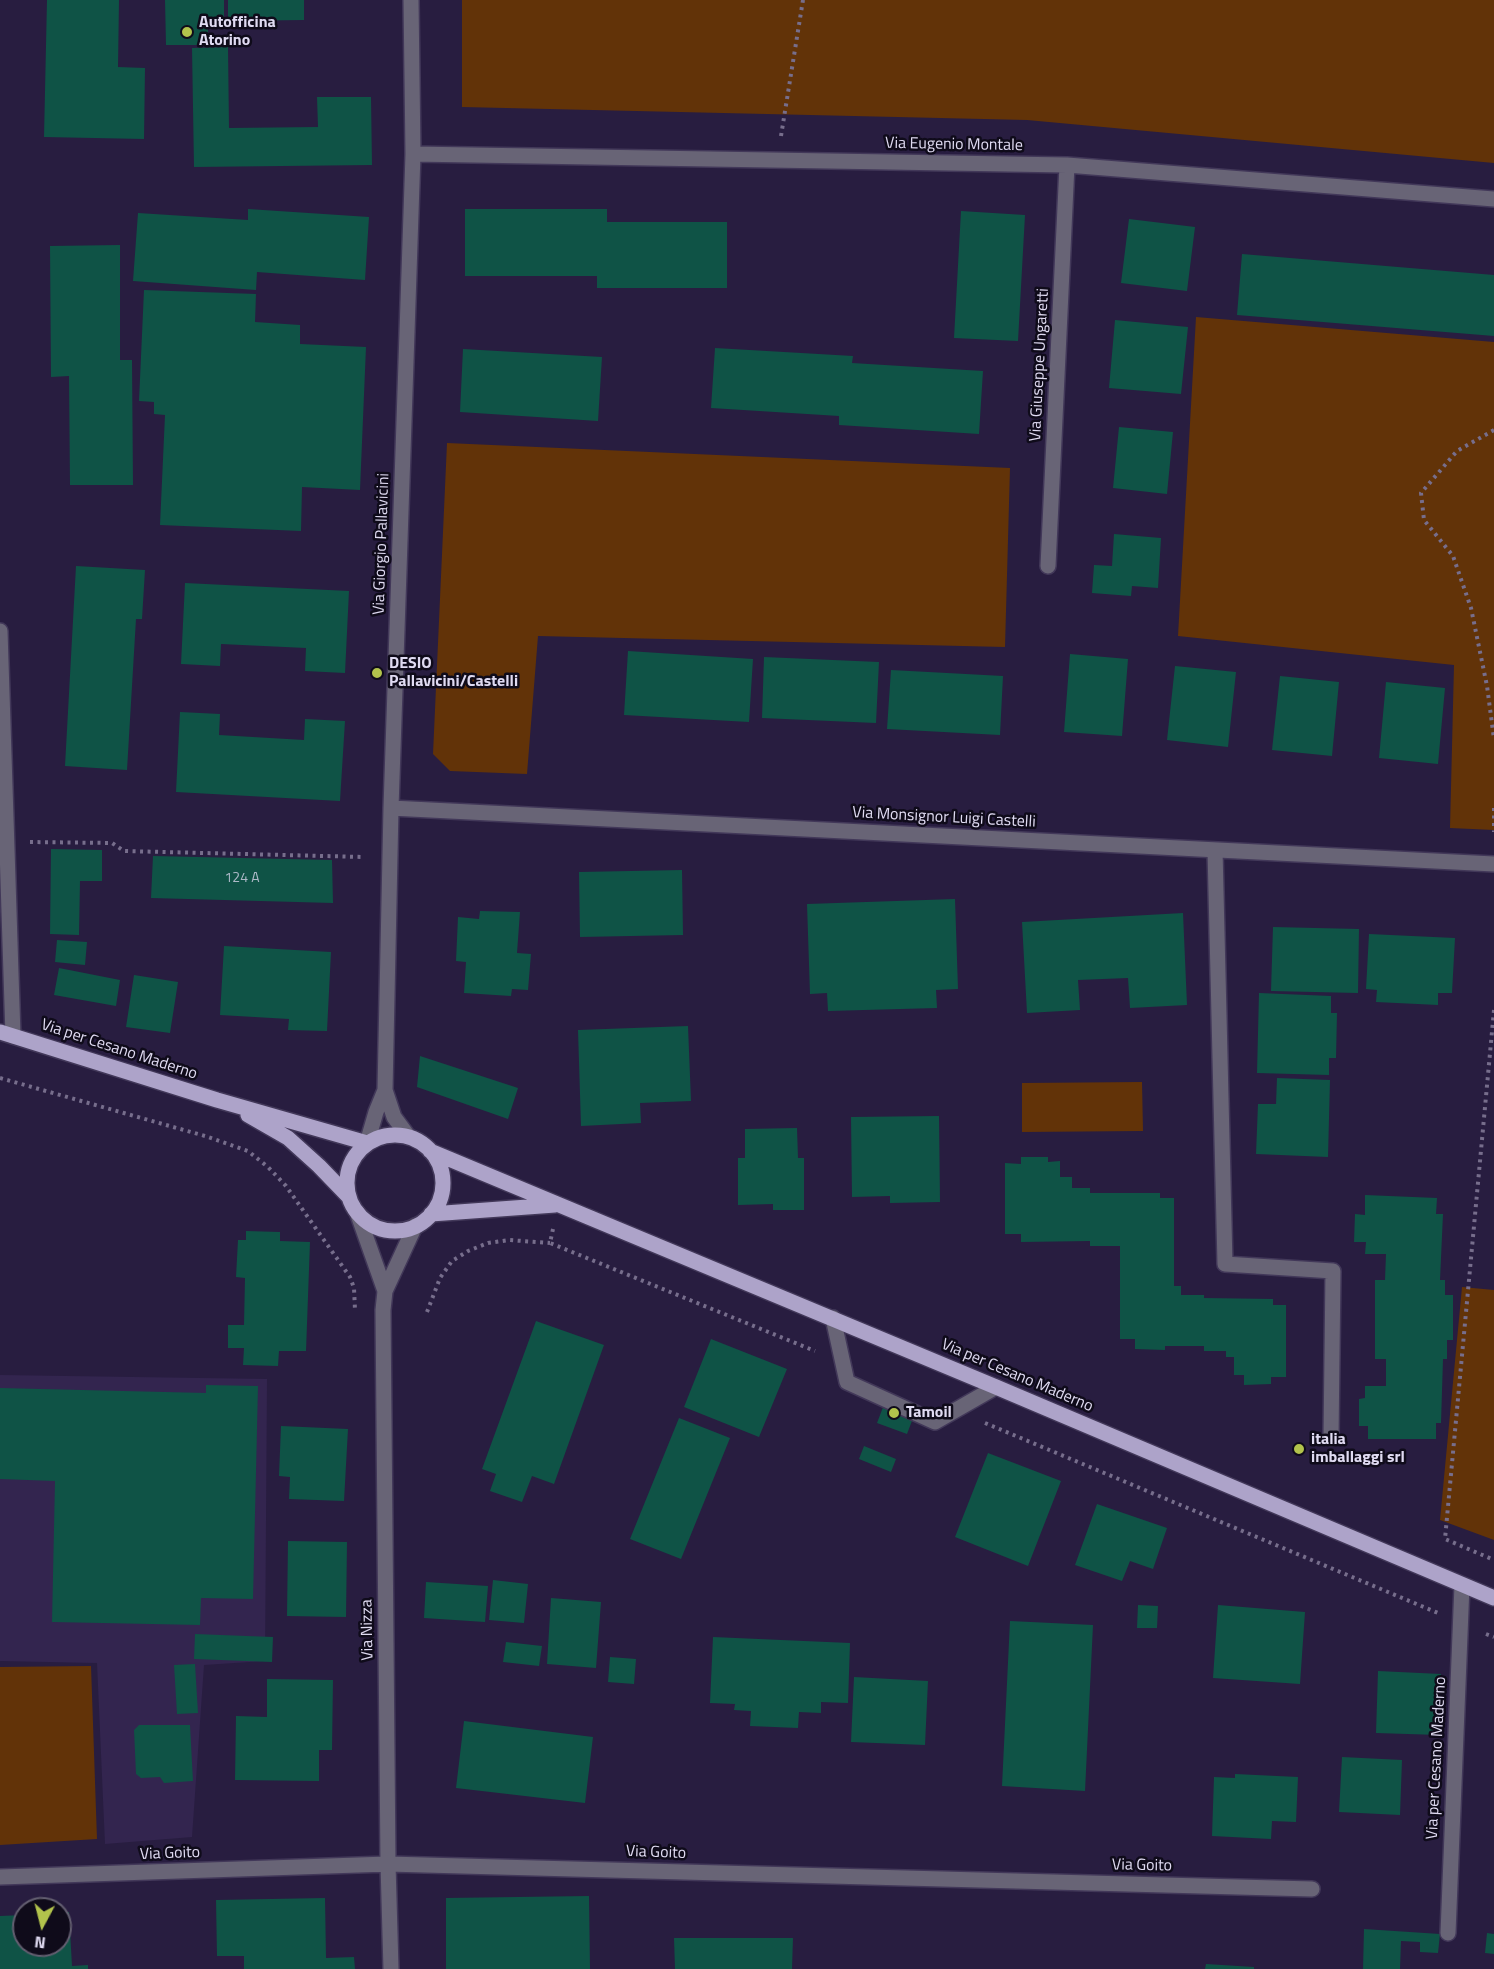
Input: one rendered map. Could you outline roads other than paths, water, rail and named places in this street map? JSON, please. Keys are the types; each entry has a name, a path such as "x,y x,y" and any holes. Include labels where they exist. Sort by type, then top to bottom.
{"main road":[{"name":"Via per Cesano Maderno","path":"7,1034 227,1103 367,1143"},
{"name":"Via per Cesano Maderno","path":"227,1103 288,1138 348,1196"},
{"path":"387,1135 408,1136 423,1144 440,1165 442,1177 440,1198 431,1214 415,1226 394,1231 383,1229 372,1225 357,1212 348,1196 350,1164 367,1143 387,1135"},
{"name":"Via per Cesano Maderno","path":"430,1151 996,1387 1494,1599"},
{"name":"Via per Cesano Maderno","path":"431,1214 558,1204"}],"street":[{"name":"Via Giorgio Pallavicini","path":"408,1136 394,1117 386,1090 391,808 413,154 411,0"},
{"name":"Via Eugenio Montale","path":"413,154 1067,165 1494,199"},
{"name":"Via Giuseppe Ungaretti","path":"1048,566 1067,165"},
{"path":"0,631 7,841 7,1034"},
{"name":"Via Monsignor Luigi Castelli","path":"391,808 1494,864"},
{"path":"1215,850 1225,1264 1333,1271 1331,1438"},
{"name":"Via Giorgio Pallavicini","path":"367,1143 376,1112 386,1090"},
{"name":"Via Nizza","path":"357,1212 385,1291"},
{"name":"Via Nizza","path":"391,1969 383,1310 385,1291 415,1226"},
{"path":"832,1318 847,1382 935,1422 996,1387"},
{"name":"Via per Cesano Maderno","path":"1448,1933 1462,1585"},
{"name":"Via Goito","path":"0,1877 388,1864 1312,1889"}],"place":[{"name":"Autofficina Atorino","path":"187,32"},
{"name":"DESIO Pallavicini/Castelli","path":"377,673"},
{"name":"Tamoil","path":"894,1413"},
{"name":"italia imballaggi srl","path":"1299,1449"}]}
